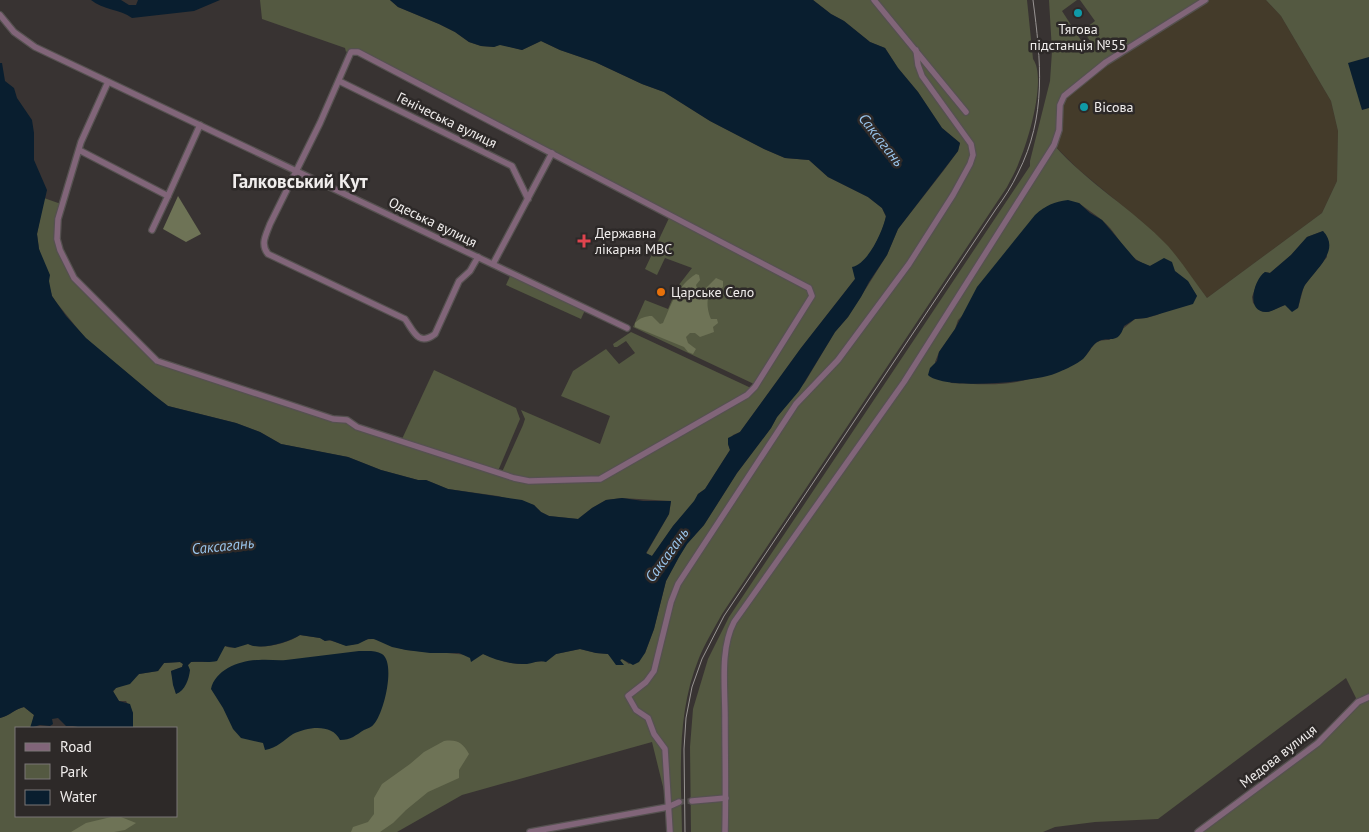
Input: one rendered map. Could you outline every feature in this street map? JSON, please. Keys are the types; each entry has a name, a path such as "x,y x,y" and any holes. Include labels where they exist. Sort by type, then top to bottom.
{"street":[{"path":"874,0 966,112"},
{"path":"725,832 725,681 729,632 770,569 870,432 909,374 1054,145 1059,130 1060,105 1064,96 1106,62 1205,0"},
{"name":"Одеська вулиця","path":"0,15 14,32 35,47 627,328"},
{"path":"670,832 665,749 654,734 648,718 636,710 628,696 646,682 656,666 671,602 678,584 796,404 838,360 909,264 953,195 973,155 971,144 922,76 916,50"},
{"path":"108,82 79,150 58,219 57,240 74,278 157,361 332,419 347,420 356,427 514,478 529,481 600,478 747,395 755,387 812,296 809,288 353,51 349,55 339,81 274,218 264,242 264,249 268,254 405,319 416,336 425,338 435,334 459,281 470,271 478,257"},
{"name":"Генічеська вулиця","path":"339,81 512,166 528,199"},
{"path":"152,230 200,125"},
{"path":"79,150 168,196"},
{"path":"493,264 552,153"},
{"name":"Медова вулиця","path":"1198,832 1318,743 1358,702 1369,697"},
{"path":"692,801 726,798"},
{"path":"530,832 668,807 679,802"}],"shaded area":[{"path":"1205,0 1266,0 1281,16 1331,101 1338,131 1337,181 1322,213 1207,298 1168,247 1142,222 1078,169 1054,145 1064,96 1106,62"}],"green space":[{"path":"260,0 390,0 398,7 439,24 469,42 481,46 494,47 500,44 522,50 541,41 664,92 710,121 764,149 785,158 809,160 828,177 868,197 882,208 886,217 883,227 870,254 857,269 855,279 801,348 740,432 733,435 728,444 730,450 705,489 698,494 695,501 673,526 652,556 646,554 669,514 671,501 622,498 606,500 578,519 549,516 541,512 534,505 498,496 448,489 426,480 418,480 381,470 348,457 281,444 260,432 236,423 168,406 86,339 56,302 52,296 39,249 37,234 44,198 61,204 55,240 73,279 155,363 332,421 347,422 514,480 601,481 748,397 814,296 810,287 359,50 353,48 346,52 345,48 262,19"},
{"path":"813,0 1027,0 1033,59 1037,68 1038,80 1035,110 1023,153 1007,187 722,614 704,647 692,679 683,722 681,766 682,832 670,832 668,807 652,742 462,795 397,832 0,832 0,718 24,707 34,715 31,727 15,727 15,817 178,817 178,727 133,727 133,713 126,701 119,701 113,692 116,688 139,674 158,671 164,663 180,662 183,664 182,667 171,671 176,694 191,662 205,662 225,646 234,647 247,644 272,646 300,635 347,645 373,639 407,650 461,654 472,657 483,654 505,662 518,664 544,661 556,654 580,649 608,654 615,661 623,665 620,660 622,659 629,664 645,653 654,629 666,581 687,544 704,525 737,473 805,382 835,332 848,317 887,255 898,229 958,151 960,143 942,128 885,48 870,42 844,21"},
{"path":"1049,0 1077,0 1062,11 1084,45 1090,41 1083,30 1095,21 1080,0 1205,0 1106,62 1064,96 1054,145 1081,172 1140,220 1168,246 1207,298 1322,213 1337,181 1338,131 1331,101 1281,16 1266,0 1369,0 1369,832 1202,832 1321,744 1359,704 1346,678 1158,819 1095,822 1055,827 1043,832 691,832 690,747 693,709 708,659 729,617 1030,166 1050,81 1052,51","holes":["1079,203 1108,226 1134,258 1141,263 1150,266 1156,263 1175,272 1189,284 1197,296 1157,315 1135,319 1109,340 1095,343 1086,356 1079,361 1058,369 1012,383 951,383 935,362 939,352 955,329 958,320","1323,231 1327,257 1304,286 1298,308 1285,305 1268,312 1261,311 1253,303 1252,297 1257,283 1265,272 1270,273 1291,255 1307,237"]},
{"path":"178,196 201,234 186,242 163,229"},
{"path":"669,218 808,290 810,296 754,384 633,327 645,300 668,309 678,286 692,268 665,258 657,275 645,269"},
{"path":"696,274 699,275 700,280 696,285 698,291 703,291 716,278 723,281 723,287 712,292 708,298 711,319 717,319 718,323 713,327 714,332 700,337 695,333 690,333 686,337 688,343 696,349 693,354 684,347 635,327 637,321 647,316 652,316 660,324 663,323 672,302 684,284"},
{"path":"510,276 585,310 581,319 506,285"},
{"path":"631,332 751,388 600,476 529,479 502,472 525,419 521,410 600,444 610,416 561,396 573,371 606,349 619,364 635,353 626,341 617,347 614,347 613,344"},
{"path":"434,370 516,408 520,419 498,471 402,439"},
{"path":"444,741 459,743 469,754 459,770 459,778 428,792 380,832 351,832 353,827 368,822 374,814 374,798 382,784 424,752"},
{"path":"111,817 121,817 136,823 125,830 114,832 71,832 86,823"}],"water":[{"path":"91,0 121,0 129,5 136,5 138,0 220,0 194,11 132,18"},
{"name":"Саксагань","path":"390,0 813,0 870,42 885,48 942,128 960,143 958,151 898,229 887,255 848,317 835,332 799,391 777,417 771,428 737,473 704,525 687,544 666,581 654,629 645,653 639,662 633,665 622,659 620,660 624,665 616,665 608,654 580,649 556,654 546,662 515,663 483,654 471,662 470,658 459,653 430,653 406,650 392,647 374,639 346,646 330,640 325,641 320,638 300,635 282,643 267,646 260,647 248,644 235,648 225,646 217,661 191,662 188,665 190,670 186,684 176,694 171,671 182,667 183,664 180,662 164,663 158,671 139,674 130,684 116,688 113,691 119,701 130,704 133,713 133,727 66,726 58,718 52,719 53,724 50,726 40,725 30,727 34,715 24,707 0,718 0,63 2,63 5,81 14,88 17,98 32,120 34,160 47,190 37,234 39,249 50,275 49,281 52,296 66,316 86,338 168,406 236,423 260,432 281,444 348,457 381,470 418,480 426,480 448,489 522,500 534,505 541,512 549,516 578,519 606,500 622,498 643,501 671,501 669,514 646,553 652,556 698,494 705,489 730,450 728,438 740,432 801,348 855,279 852,267 858,265 869,254 882,230 886,216 882,208 868,197 828,177 809,160 785,158 764,149 710,121 664,92 541,41 522,50 500,45 494,47 481,46 469,42 439,24 398,7"},
{"path":"1369,57 1369,108 1362,110 1348,63"},
{"path":"1068,200 1079,203 1090,213 1102,220 1136,260 1150,266 1164,258 1172,262 1175,271 1188,281 1197,296 1193,304 1146,318 1135,319 1124,326 1122,332 1116,338 1097,342 1081,361 1048,376 1013,382 972,384 938,380 928,375 930,368 937,361 939,352 955,329 977,287 1035,215 1050,204"},
{"path":"1323,231 1328,238 1328,252 1325,259 1305,285 1298,308 1292,312 1285,305 1268,312 1259,311 1255,307 1254,295 1261,276 1265,272 1270,273 1291,255 1307,237"},
{"path":"359,651 377,652 386,659 388,667 387,688 385,699 374,724 347,739 340,740 331,731 312,728 293,734 277,746 265,750 263,743 241,738 233,729 211,689 213,682 223,671 244,662 252,660 286,660"}],"tunnel":[{"path":"679,802 692,801"}],"tram line":[{"path":"685,832 684,749 686,718 692,687 702,659 724,616 1005,196 1016,178 1027,152 1038,109 1039,88 1038,45 1033,0"}],"place":[{"name":"Тягова підстанція №55","path":"1078,13"},
{"name":"Вісова","path":"1084,107"},
{"name":"Державна лікарня МВС","path":"584,241"},
{"name":"Царське Село","path":"661,292"}],"district":[{"name":"Галковський Кут","path":"300,181"}]}
